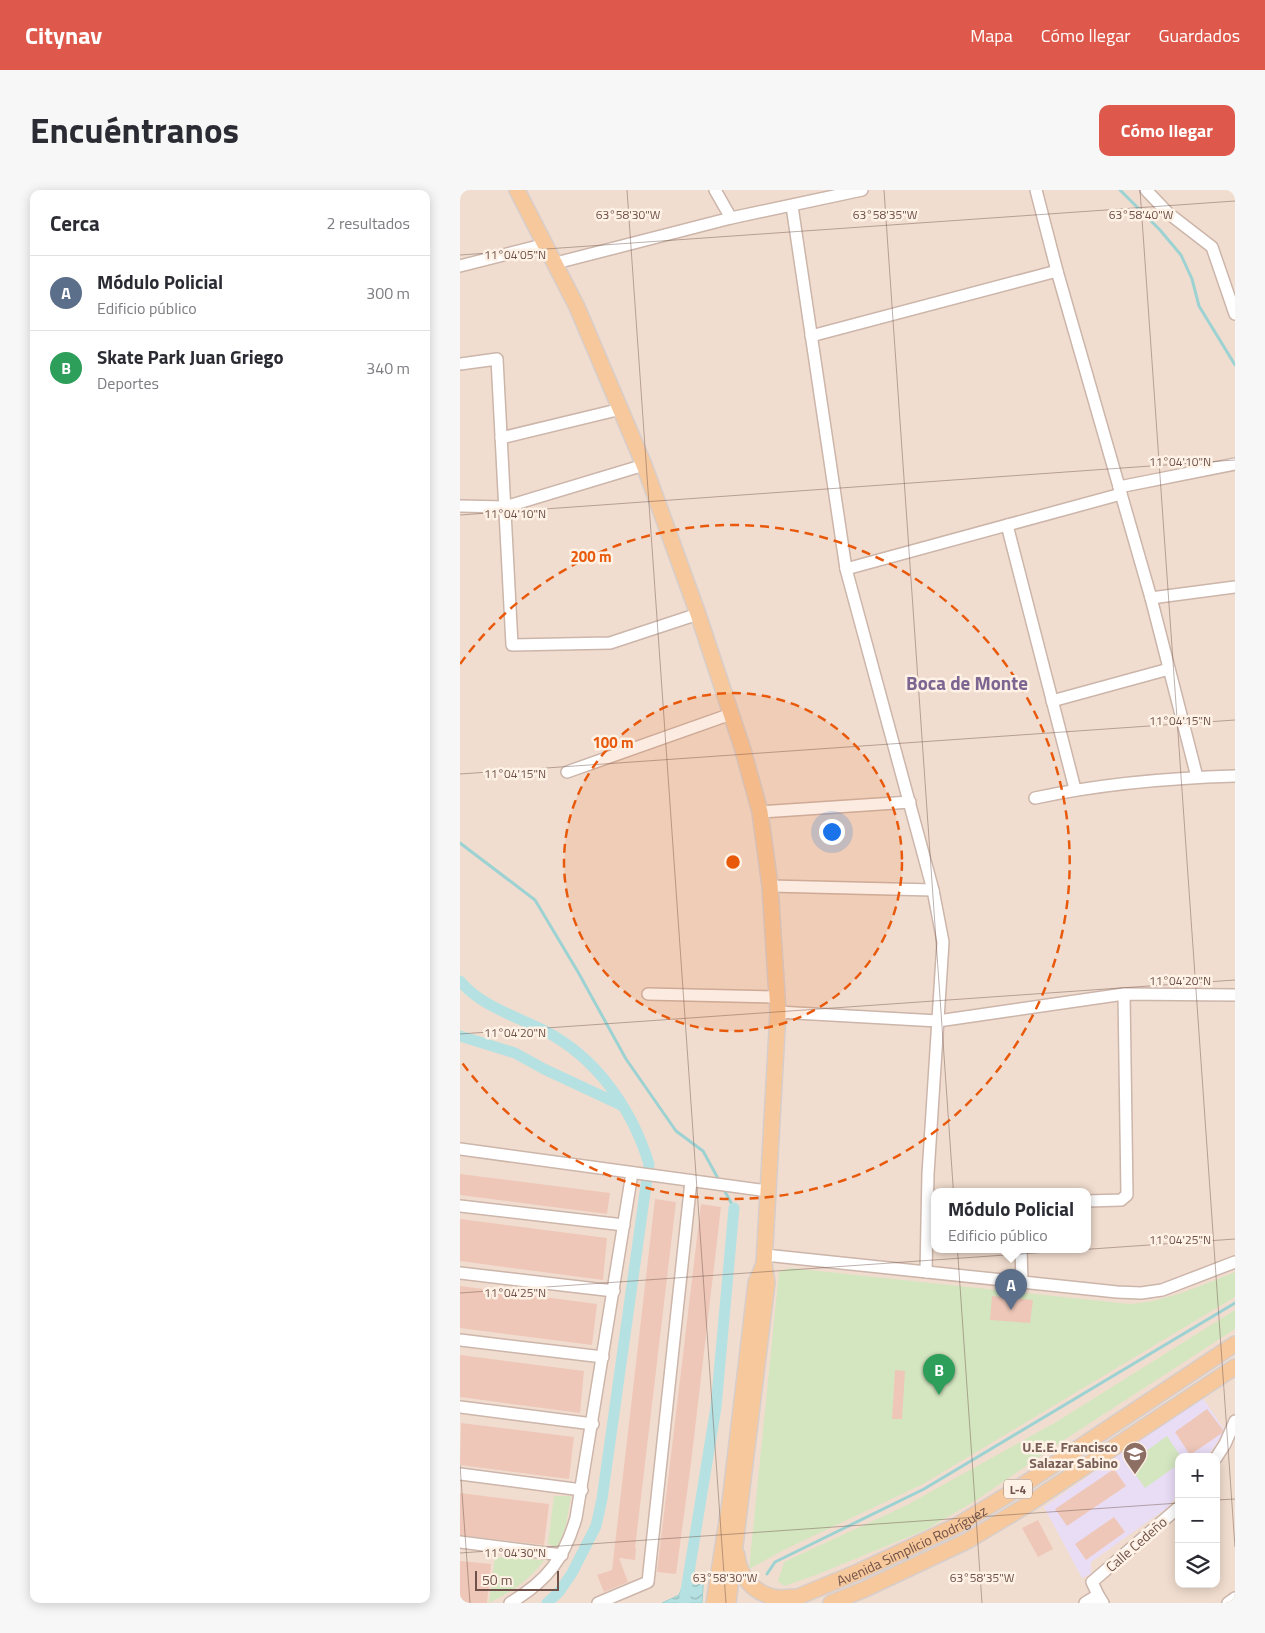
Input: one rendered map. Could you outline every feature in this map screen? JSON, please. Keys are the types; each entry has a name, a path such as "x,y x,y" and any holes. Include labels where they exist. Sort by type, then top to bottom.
{"main road":[{"path":"517,190 577,307 644,465 698,614 743,750 760,812 770,886 778,1005 764,1260 767,1283 728,1603"},
{"path":"714,1603 730,1502 756,1283 764,1260"},
{"name":"Avenida Simplicio Rodríguez","path":"783,1603 858,1572 958,1525 1017,1489 1235,1344"},
{"name":"Avenida Simplicio Rodríguez","path":"831,1603 967,1541 1027,1505 1235,1366"},
{"path":"736,1544 742,1573 748,1583 754,1588 775,1598 799,1596"}],"street":[{"path":"716,190 731,218"},
{"path":"556,263 731,218 862,190"},
{"path":"1036,190 1151,598 1196,777"},
{"path":"1146,190 1168,213 1212,247 1235,314"},
{"path":"792,206 846,569 933,890 943,942 928,1174 926,1272"},
{"path":"460,266 546,244"},
{"path":"811,336 1057,270"},
{"path":"460,364 497,359 512,645 610,643 698,614"},
{"path":"501,438 621,409"},
{"path":"846,569 1007,525 1120,491 1235,464"},
{"path":"460,506 505,507 644,465"},
{"path":"1007,525 1075,789"},
{"path":"1151,598 1235,587"},
{"path":"1052,701 1169,669"},
{"path":"567,772 731,714"},
{"path":"1035,798 1075,789 1196,777 1235,776"},
{"path":"760,812 910,802"},
{"path":"770,886 933,890"},
{"path":"648,994 938,1021 1124,994 1235,995"},
{"path":"1091,1201 1121,1200 1127,1195 1124,994"},
{"path":"460,1148 768,1191"},
{"path":"510,1603 532,1590 549,1573 570,1538 576,1518 633,1173"},
{"path":"598,1603 648,1582 691,1181"},
{"path":"460,1206 624,1226"},
{"path":"1021,1253 1022,1282"},
{"path":"764,1260 926,1272 1141,1293 1162,1290 1235,1262"},
{"path":"460,1273 614,1291"},
{"path":"460,1340 603,1357"},
{"path":"460,1407 593,1424"},
{"path":"1219,1453 1235,1422"},
{"path":"460,1474 582,1490"},
{"name":"Calle Cedeño","path":"1100,1599 1092,1582 1175,1510"},
{"path":"460,1542 562,1554"},
{"path":"1228,1603 1235,1598"},
{"path":"1084,1603 1100,1599"}],"shaded area":[{"path":"460,190 1235,190 1235,1603 460,1603"},
{"name":"U.E.E. Francisco Salazar Sabino","path":"1202,1397 1225,1431 1210,1453 1175,1453 1175,1498 1167,1508 1091,1562 1091,1574 1082,1578 1044,1507"}],"green space":[{"path":"790,1268 1130,1304 1158,1300 1235,1272 1235,1297 923,1484 786,1549 749,1569 779,1272"},
{"path":"1235,1310 1235,1329 1067,1438 975,1501 925,1530 816,1575 784,1586 778,1581 784,1562 907,1505 1056,1422"},
{"path":"1167,1436 1178,1453 1175,1453 1175,1467 1145,1488 1128,1464"},
{"path":"554,1496 571,1496 565,1530 557,1547 548,1544"},
{"path":"495,1557 544,1560 533,1574 519,1585 489,1603"}],"water":[{"path":"704,1573 702,1603 662,1603 679,1595 684,1582"}],"building":[{"path":"460,1174 610,1193 607,1214 460,1195"},
{"path":"655,1199 676,1202 635,1560 619,1558 628,1582 604,1592 597,1575 612,1570"},
{"path":"701,1204 721,1207 676,1574 657,1572"},
{"path":"460,1219 607,1238 603,1280 460,1261"},
{"path":"460,1286 597,1304 592,1345 460,1328"},
{"path":"992,1296 1033,1300 1030,1323 990,1320"},
{"path":"460,1355 584,1371 580,1413 460,1397"},
{"path":"895,1370 905,1371 902,1419 892,1419"},
{"path":"1207,1409 1223,1430 1222,1433 1193,1453 1189,1453 1175,1432"},
{"path":"461,1423 574,1437 569,1479 460,1465"},
{"path":"1114,1469 1126,1486 1067,1526 1055,1509"},
{"path":"460,1493 549,1504 544,1545 460,1535"},
{"path":"1114,1517 1125,1532 1086,1560 1075,1544"},
{"path":"1038,1520 1053,1549 1038,1557 1022,1528"},
{"path":"460,1561 491,1564 487,1603 460,1603"}],"waterway":[{"path":"1120,190 1160,230 1181,255 1192,279 1199,306 1235,365"},
{"path":"460,843 535,900 578,972 626,1059 676,1131 703,1151 720,1182"},
{"path":"460,981 478,998 545,1031 581,1055 610,1087 622,1105 633,1124 649,1164 602,1499 596,1526 572,1573 559,1592 547,1603"},
{"path":"460,1036 515,1053 544,1069 621,1105"},
{"path":"723,1188 734,1208"},
{"path":"684,1603 716,1407 734,1208"},
{"path":"767,1574 775,1562 924,1489 1235,1303"}],"place":[{"name":"Módulo Policial","path":"1011,1310"},
{"name":"Skate Park Juan Griego","path":"939,1395"},
{"name":"U.E.E. Francisco Salazar Sabino","path":"1135,1475"}],"district":[{"name":"Boca de Monte","path":"967,682"}]}
